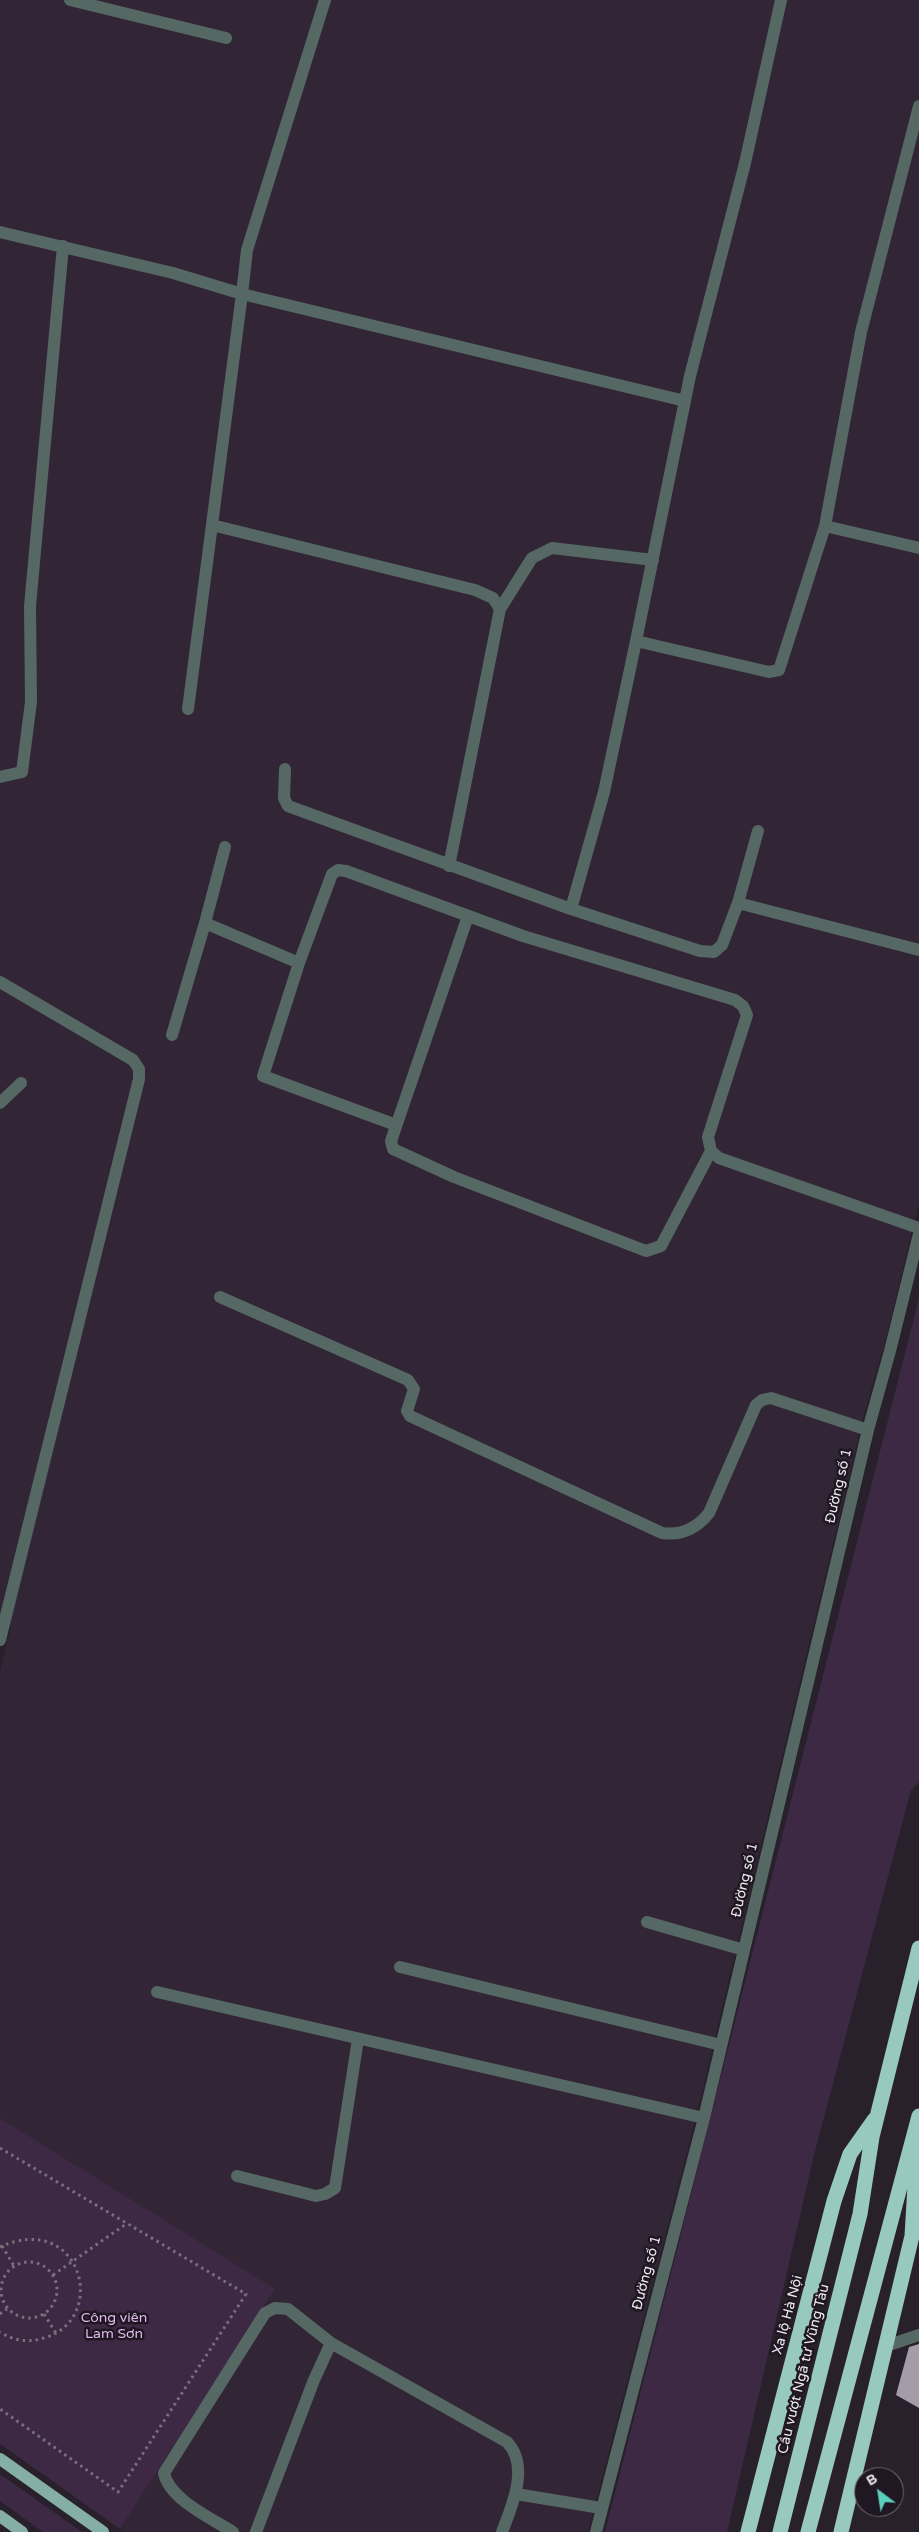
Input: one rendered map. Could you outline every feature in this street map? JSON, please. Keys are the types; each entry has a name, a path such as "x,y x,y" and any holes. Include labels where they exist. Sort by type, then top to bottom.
{"highway":[{"name":"Xa lộ Hà Nội","path":"860,2214 878,2115 919,1948"},
{"name":"Xa lộ Hà Nội","path":"748,2532 834,2201 850,2154 878,2115"},
{"path":"808,2532 919,2118"},
{"path":"840,2532 912,2236 919,2118"},
{"name":"Cầu vượt Ngã tư Vũng Tàu","path":"780,2532 860,2214"}],"main road":[{"path":"0,2459 102,2532"},
{"path":"0,2516 22,2532"}],"street":[{"path":"70,0 226,38"},
{"path":"188,709 247,250 325,0"},
{"path":"571,909 604,792 685,402 745,163 781,0"},
{"path":"636,642 769,672 779,670 825,526 862,332 919,106"},
{"path":"0,232 173,273 242,294 685,402"},
{"path":"0,777 22,772 31,702 30,606 63,246"},
{"path":"212,525 475,590 493,598 500,609"},
{"path":"825,526 919,548"},
{"path":"449,866 500,609 532,558 552,548 653,560"},
{"path":"284,769 284,798 288,806 571,909 700,951 714,952 722,945 738,903 758,831"},
{"path":"172,1036 225,848"},
{"path":"396,1125 263,1076 299,963 332,874 338,870 346,871 523,936 735,1000 743,1006 747,1015 708,1137 711,1151 719,1158 919,1228"},
{"path":"738,903 919,950"},
{"path":"468,916 396,1125 391,1142 393,1149 454,1177 646,1251 661,1246 711,1151"},
{"path":"205,923 299,963"},
{"path":"0,982 133,1060 139,1069 139,1079 0,1640"},
{"path":"0,1103 21,1083"},
{"name":"Đường số 1","path":"596,2532 704,2118 868,1430 919,1234"},
{"path":"220,1297 408,1380 414,1389 407,1411 410,1416 669,1535 688,1531 704,1520 756,1405 762,1400 771,1398 868,1430"},
{"path":"647,1922 744,1950"},
{"path":"400,1967 721,2045"},
{"path":"157,1992 704,2118"},
{"path":"237,2176 316,2196 335,2188 358,2039"},
{"path":"233,2532 173,2493 166,2482 164,2473 265,2313 275,2308 288,2309 331,2343 507,2442 515,2450 517,2459 516,2494 502,2532"},
{"path":"886,2346 919,2335"},
{"path":"256,2532 314,2380 331,2343"},
{"path":"516,2494 601,2508"}],"path":[{"path":"0,2148 246,2294 118,2492 0,2409"},
{"path":"53,2275 127,2224"},
{"path":"0,2332 18,2340 35,2341 56,2333 66,2326 76,2312 81,2295 80,2278 73,2261 62,2249 48,2241 23,2239 1,2247 14,2266"},
{"path":"30,2262 39,2264 53,2275 57,2293 54,2302 44,2314 33,2318 23,2318 8,2309 2,2301 1,2283 5,2274 14,2266 30,2262"},
{"path":"0,2314 8,2309"},
{"path":"44,2314 56,2333"}],"shaded area":[{"path":"0,0 919,0 919,1203 886,1338 862,1422 695,2121 588,2532 124,2532 120,2529 275,2290 0,2118 0,1672 11,1626 0,1619"}],"green space":[{"path":"919,1298 919,1782 911,1790 814,2155 727,2532 605,2532"},
{"name":"Công viên Lam Sơn","path":"0,2118 275,2289 120,2529 0,2444"},
{"path":"0,2474 82,2532 43,2532 0,2501"}],"building":[{"path":"919,2344 919,2408 896,2395 909,2347"}]}
